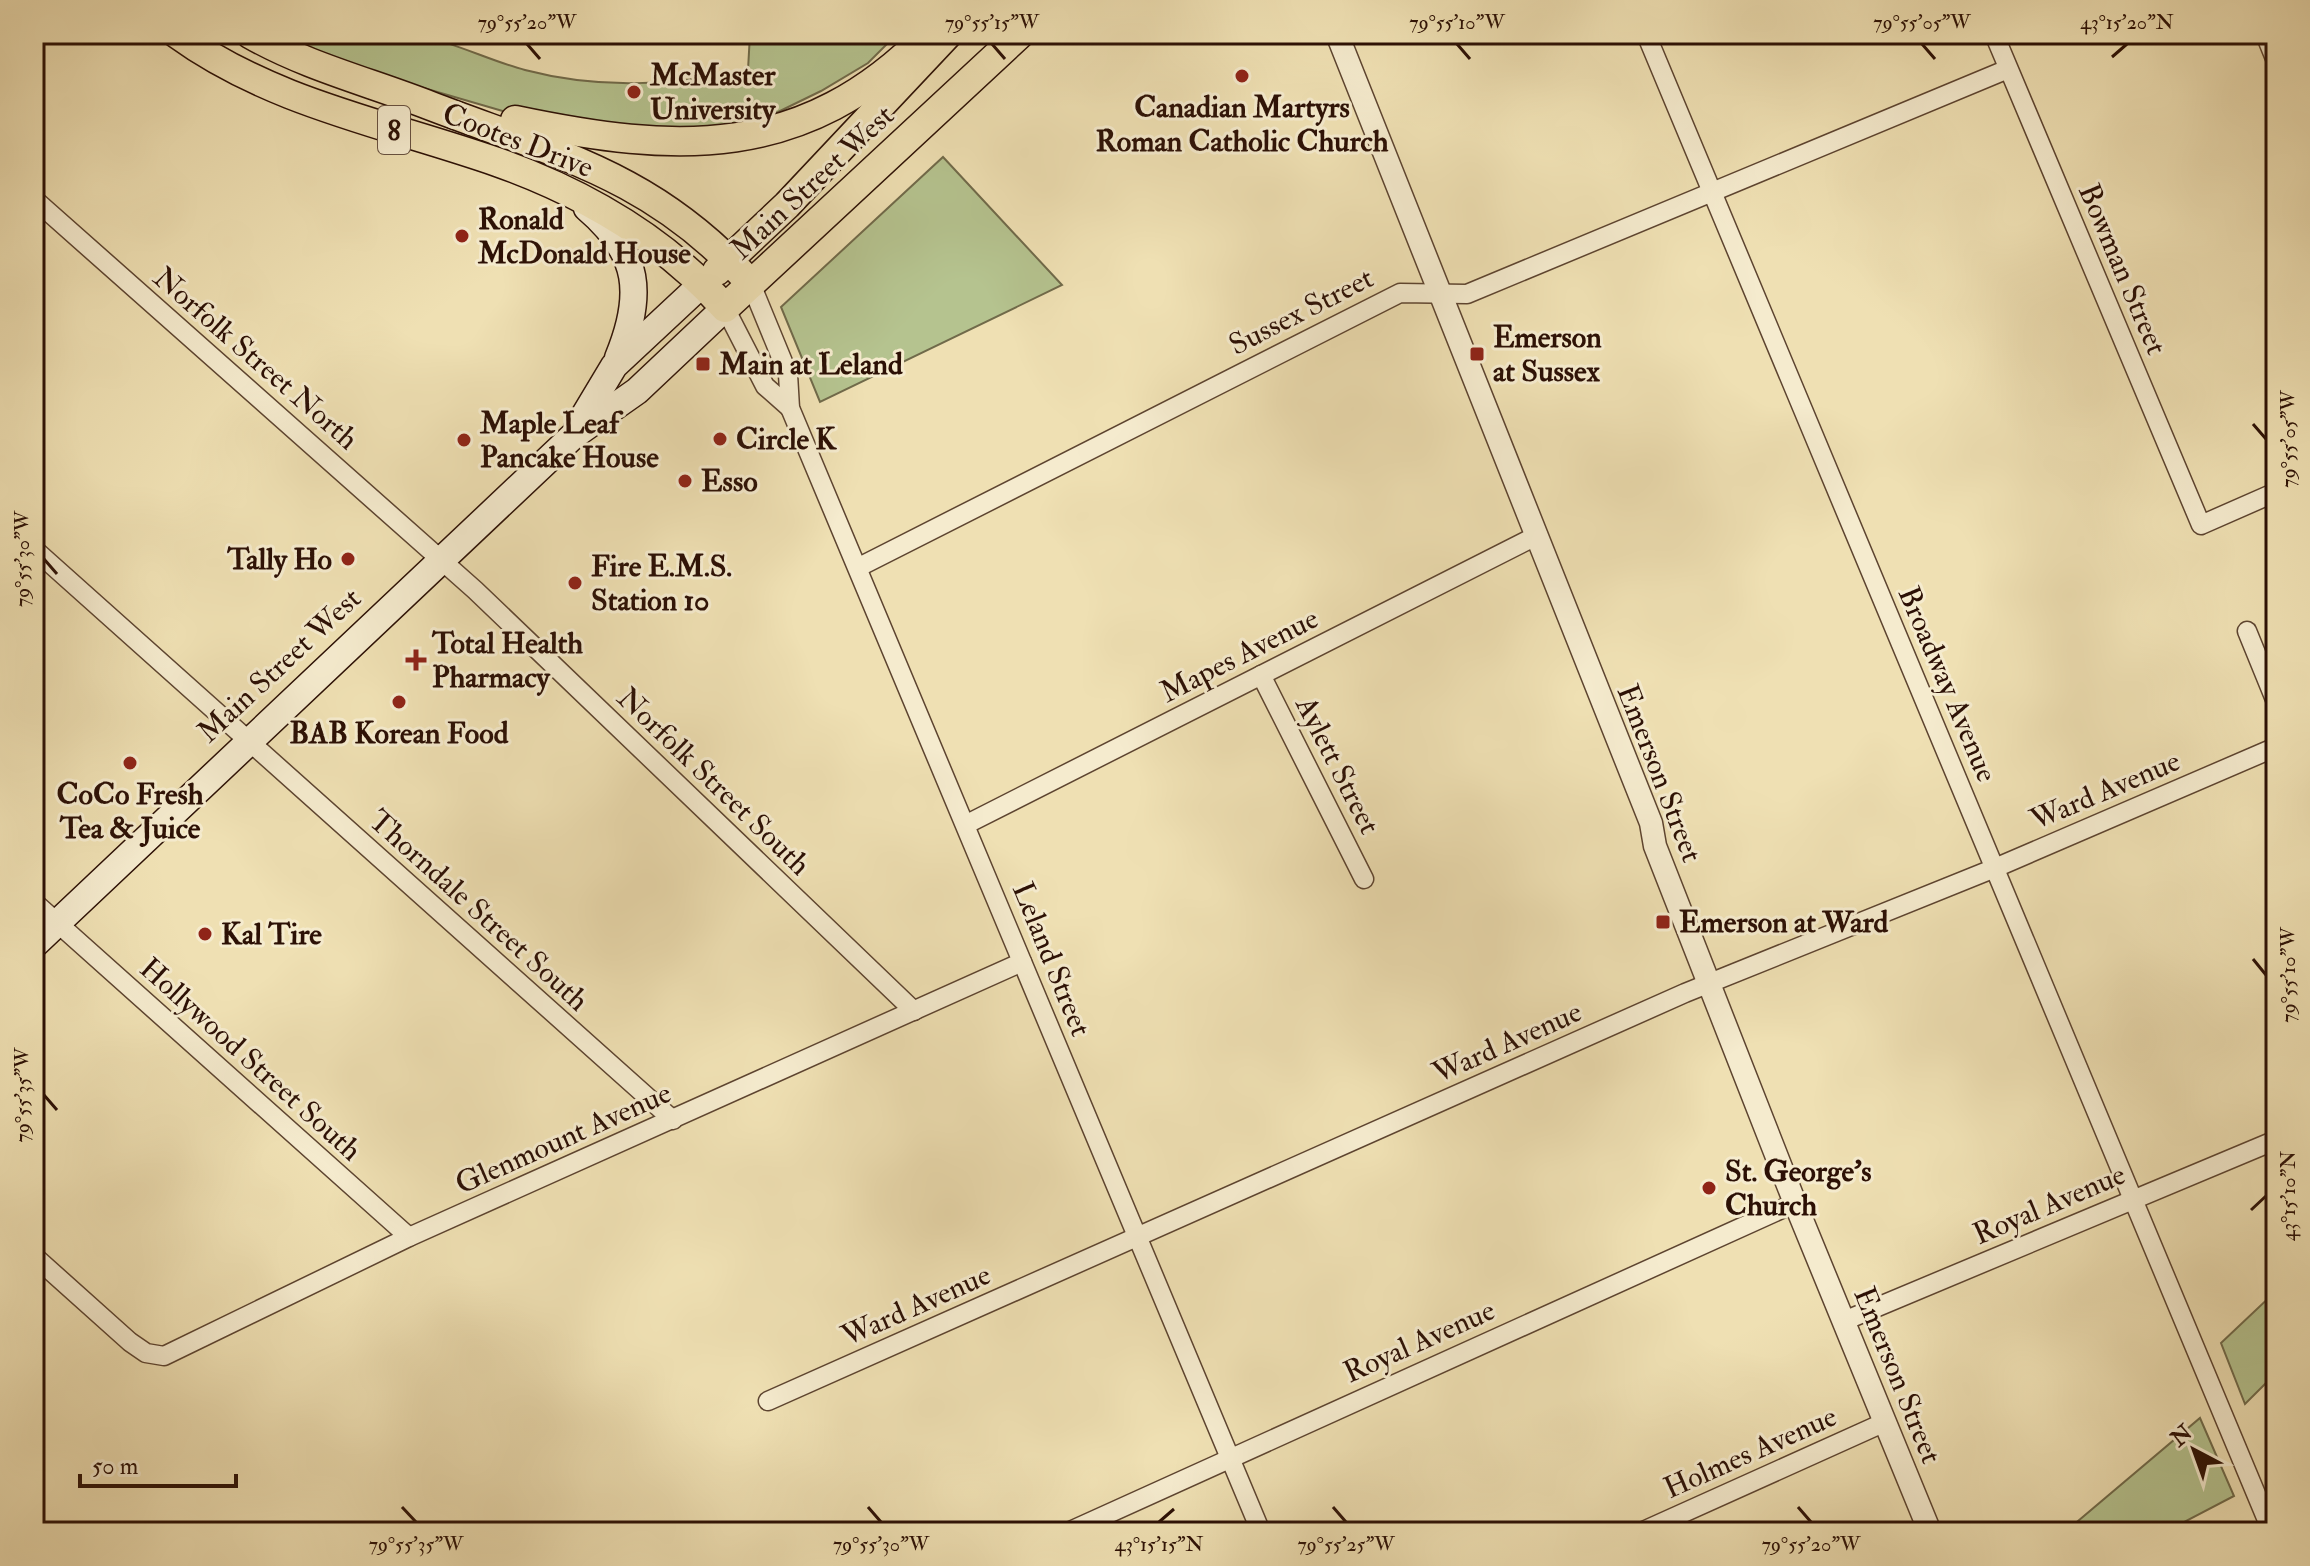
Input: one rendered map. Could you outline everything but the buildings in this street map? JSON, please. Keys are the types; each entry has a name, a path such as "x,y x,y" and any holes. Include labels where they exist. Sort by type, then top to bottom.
{"main road":[{"name":"Cootes Drive","path":"177,34 221,63 275,88 346,115 497,162 569,193 656,243 703,283 725,308"},
{"name":"Cootes Drive","path":"250,34 309,64 432,106 464,121 543,145 618,178 653,199 729,259 751,284"},
{"path":"432,106 637,142 686,143 733,138 785,127 849,98 881,78 928,34"},
{"name":"Main Street West","path":"573,436 614,366 787,205 948,34"},
{"name":"Main Street West","path":"34,945 573,436 637,391 1020,34"},
{"path":"569,193 617,238 632,270 632,317 614,366"}],"street":[{"name":"Emerson Street","path":"1337,34 1651,823 1655,846 1795,1203 1930,1532"},
{"name":"Broadway Avenue","path":"1646,34 2272,1532"},
{"name":"Bowman Street","path":"1994,34 2201,525 2276,492"},
{"path":"2265,34 2276,61"},
{"name":"Sussex Street","path":"859,567 1400,293 1467,294 2008,69"},
{"name":"Norfolk Street North","path":"34,199 441,559"},
{"name":"Leland Street","path":"751,284 788,374 790,408 967,824 1261,1532"},
{"name":"Leland Street","path":"725,308 765,386 790,408"},
{"name":"Mapes Avenue","path":"967,824 1536,536"},
{"name":"Thorndale Street South","path":"34,549 673,1120"},
{"name":"Norfolk Street South","path":"441,559 914,1011"},
{"path":"2247,631 2276,702"},
{"name":"Aylett Street","path":"1261,675 1364,879"},
{"name":"Ward Avenue","path":"768,1401 1710,983 1995,868 2276,747"},
{"name":"Hollywood Street South","path":"34,902 409,1237"},
{"name":"Glenmount Avenue","path":"34,1256 130,1342 146,1353 164,1356 409,1237 1022,962"},
{"name":"Royal Avenue","path":"1844,1321 2276,1140"},
{"name":"Royal Avenue","path":"1068,1532 1795,1203"},
{"name":"Holmes Avenue","path":"1641,1532 1883,1423"}],"green space":[{"name":"McMaster University","path":"360,31 409,34 438,40 525,70 581,81 636,83 692,79 748,70 750,34 897,34 868,63 821,91 778,112 697,136 506,112 379,75 275,34"},
{"path":"943,157 1062,285 820,402 781,307"},
{"path":"2276,1291 2276,1373 2245,1404 2221,1343"},
{"path":"2200,1418 2234,1496 2165,1532 2065,1532"}],"place":[{"name":"Canadian Martyrs Roman Catholic Church","path":"1242,76"},
{"name":"McMaster University","path":"634,92"},
{"name":"Ronald McDonald House","path":"462,236"},
{"name":"Emerson at Sussex","path":"1477,354"},
{"name":"Main at Leland","path":"703,364"},
{"name":"Circle K","path":"720,439"},
{"name":"Maple Leaf Pancake House","path":"464,440"},
{"name":"Esso","path":"685,481"},
{"name":"Tally Ho","path":"348,559"},
{"name":"Fire E.M.S. Station 10","path":"575,583"},
{"name":"Total Health Pharmacy","path":"416,660"},
{"name":"BAB Korean Food","path":"399,702"},
{"name":"CoCo Fresh Tea & Juice","path":"130,763"},
{"name":"Emerson at Ward","path":"1663,922"},
{"name":"Kal Tire","path":"205,934"},
{"name":"St. George's Church","path":"1709,1188"}]}
